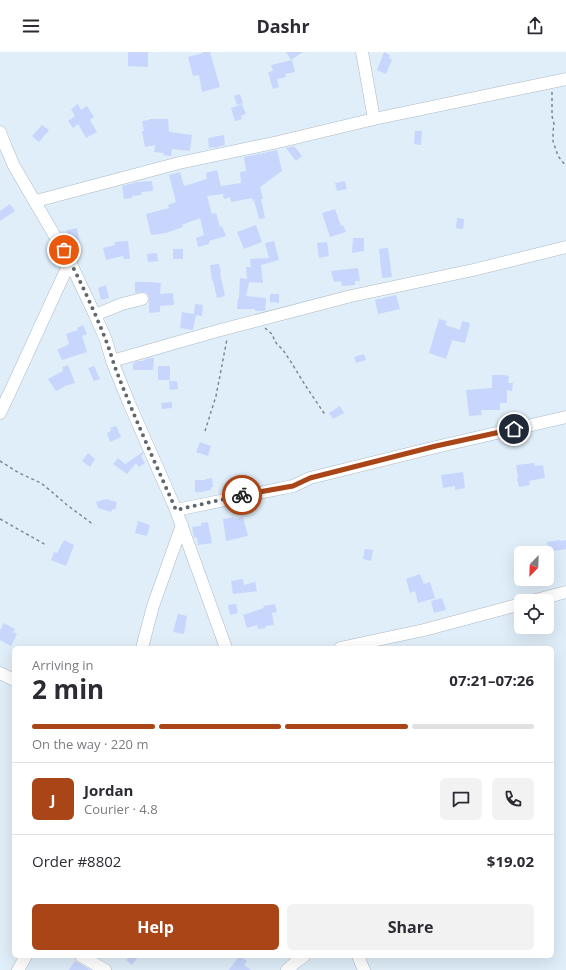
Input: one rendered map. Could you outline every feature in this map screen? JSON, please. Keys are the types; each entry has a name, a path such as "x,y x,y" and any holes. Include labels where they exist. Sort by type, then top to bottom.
{"street":[{"path":"362,52 374,119"},
{"path":"36,201 179,163 278,142 374,119 566,79"},
{"path":"0,132 14,166 36,201 70,262 106,340 112,361 129,403 182,525 225,646"},
{"path":"112,361 217,331 351,296 474,270 566,247"},
{"path":"0,413 22,369 70,262"},
{"path":"95,315 122,304 142,299"},
{"path":"176,510 246,494 287,487 310,478 436,446 566,417"},
{"path":"143,646 153,606 182,525"},
{"path":"554,595 566,592"},
{"path":"349,646 424,630 514,606"},
{"path":"0,673 12,679"},
{"path":"18,970 25,958"},
{"path":"84,958 105,970"},
{"path":"287,970 301,958"},
{"path":"359,958 364,970"}],"path":[{"path":"553,82 553,141 558,156 566,166"},
{"path":"260,320 266,329 273,335 276,344 283,350 326,416"},
{"path":"205,431 216,396 229,328"},
{"path":"0,461 41,483 66,505 94,525"},
{"path":"0,519 46,545"}],"building":[{"path":"128,52 148,52 148,67 128,66"},
{"path":"203,52 210,52 220,87 202,92 199,75 193,76 188,57"},
{"path":"286,52 303,52 291,60"},
{"path":"384,52 390,55 389,58 392,60 386,74 377,70"},
{"path":"292,60 295,72 285,74 286,77 277,79 279,87 273,89 268,72 273,71 271,65"},
{"path":"240,94 243,103 237,105 234,96"},
{"path":"78,104 81,110 87,106 94,117 90,120 97,132 86,138 78,124 73,128 68,121 75,116 71,109"},
{"path":"242,104 246,114 241,116 242,119 235,121 231,108"},
{"path":"149,119 168,119 169,132 192,135 190,151 172,149 171,156 163,155 164,153 154,152 155,145 145,147 142,121"},
{"path":"42,125 49,130 39,142 32,136"},
{"path":"415,131 422,131 421,145 414,144"},
{"path":"224,135 225,145 209,148 208,138"},
{"path":"294,146 302,156 296,161 286,148"},
{"path":"277,150 282,171 260,187 265,218 259,219 254,200 253,201 252,198 231,202 230,197 224,199 223,194 207,196 212,214 216,213 220,227 222,226 226,236 209,241 209,244 198,247 196,238 204,235 200,218 182,225 183,227 166,233 151,235 146,214 169,208 168,205 176,202 169,175 180,172 184,186 207,179 206,173 217,170 221,186 241,183 240,172 246,171 244,157"},
{"path":"152,181 153,191 141,192 142,195 124,199 122,186 137,182"},
{"path":"345,181 347,189 337,191 335,183"},
{"path":"10,204 15,211 0,221 0,211"},
{"path":"335,209 341,226 343,225 346,232 330,237 322,213"},
{"path":"457,218 464,219 463,229 456,228"},
{"path":"256,225 262,242 244,249 237,232"},
{"path":"77,228 80,244 73,245 71,236 68,236 67,230"},
{"path":"353,238 364,238 364,251 352,253"},
{"path":"128,241 130,259 124,259 123,256 106,260 103,248 115,245 115,242"},
{"path":"274,241 279,260 261,265 263,283 249,282 246,296 266,298 265,311 255,311 255,309 237,309 240,278 247,279 246,267 251,267 250,259 269,258 265,243"},
{"path":"327,242 329,256 319,258 317,243"},
{"path":"388,248 392,277 382,278 379,249"},
{"path":"173,249 183,249 183,259 173,259"},
{"path":"157,253 158,261 148,262 147,254"},
{"path":"219,264 225,296 217,298 212,281 210,265"},
{"path":"358,268 360,281 355,281 355,285 342,286 341,281 334,282 331,271"},
{"path":"135,282 161,283 160,294 173,293 174,305 160,306 160,312 149,313 149,297 144,292 135,293"},
{"path":"106,285 109,298 101,300 98,288"},
{"path":"270,294 279,294 279,303 270,302"},
{"path":"396,295 400,309 378,314 375,300"},
{"path":"195,304 203,305 202,316 196,315 193,330 180,328 182,312 194,314"},
{"path":"439,319 447,321 445,325 460,330 462,321 470,323 465,343 452,340 446,359 429,353"},
{"path":"83,325 87,334 82,336 87,352 62,360 57,350 69,344 66,334 78,330 77,328"},
{"path":"364,354 366,360 356,363 354,357"},
{"path":"154,358 153,370 133,370 133,363"},
{"path":"68,365 75,383 56,391 48,379 63,371 62,367"},
{"path":"94,366 100,379 94,381 88,368"},
{"path":"158,366 170,366 170,380 158,380"},
{"path":"492,375 509,376 508,383 513,383 512,391 507,390 507,403 500,403 500,410 481,410 482,415 469,416 466,390 492,388"},
{"path":"169,381 177,381 178,389 170,390"},
{"path":"172,402 172,408 162,409 161,403"},
{"path":"340,406 344,413 333,419 329,413"},
{"path":"116,426 121,437 110,442 107,433 111,431 110,428"},
{"path":"200,442 211,446 208,456 196,452"},
{"path":"143,452 141,456 145,463 139,467 136,463 127,474 113,464 118,458 125,464"},
{"path":"88,453 95,459 90,467 82,461"},
{"path":"534,463 535,466 543,465 545,478 529,481 530,485 519,487 516,465"},
{"path":"463,472 465,488 455,490 455,486 443,488 441,475"},
{"path":"212,478 213,487 211,487 211,490 195,492 195,480 206,480 205,479"},
{"path":"106,499 117,502 115,510 112,509 111,512 98,508 96,502"},
{"path":"234,517 234,519 243,517 248,536 226,541 223,519"},
{"path":"138,521 150,525 147,536 135,533"},
{"path":"208,522 212,543 198,545 197,538 194,537 192,527 201,526 201,523"},
{"path":"64,540 74,545 66,566 51,560 54,552 57,553"},
{"path":"566,540 566,549 554,551 554,546 548,546 547,542"},
{"path":"365,549 373,550 371,561 363,559"},
{"path":"420,574 424,584 430,582 435,598 418,603 415,591 410,593 406,579"},
{"path":"243,579 244,585 255,582 257,591 233,594 231,581"},
{"path":"442,598 446,610 434,613 431,601"},
{"path":"236,604 238,613 230,615 228,605"},
{"path":"275,604 277,612 272,613 274,625 265,626 266,628 258,629 257,625 247,628 243,615 264,608 263,606"},
{"path":"178,614 187,616 184,634 173,632"},
{"path":"4,623 15,629 13,632 17,634 11,646 0,640 0,630"},
{"path":"128,958 137,958 132,965 126,960"},
{"path":"238,958 243,958 247,961 244,965 251,970 229,970"},
{"path":"75,961 77,962 90,970 69,970"}],"way so far":[{"path":"64,250 106,340 112,361 129,403 176,510 242,495"}],"route":[{"path":"242,495 293,486 310,478 436,446 514,429"}]}
